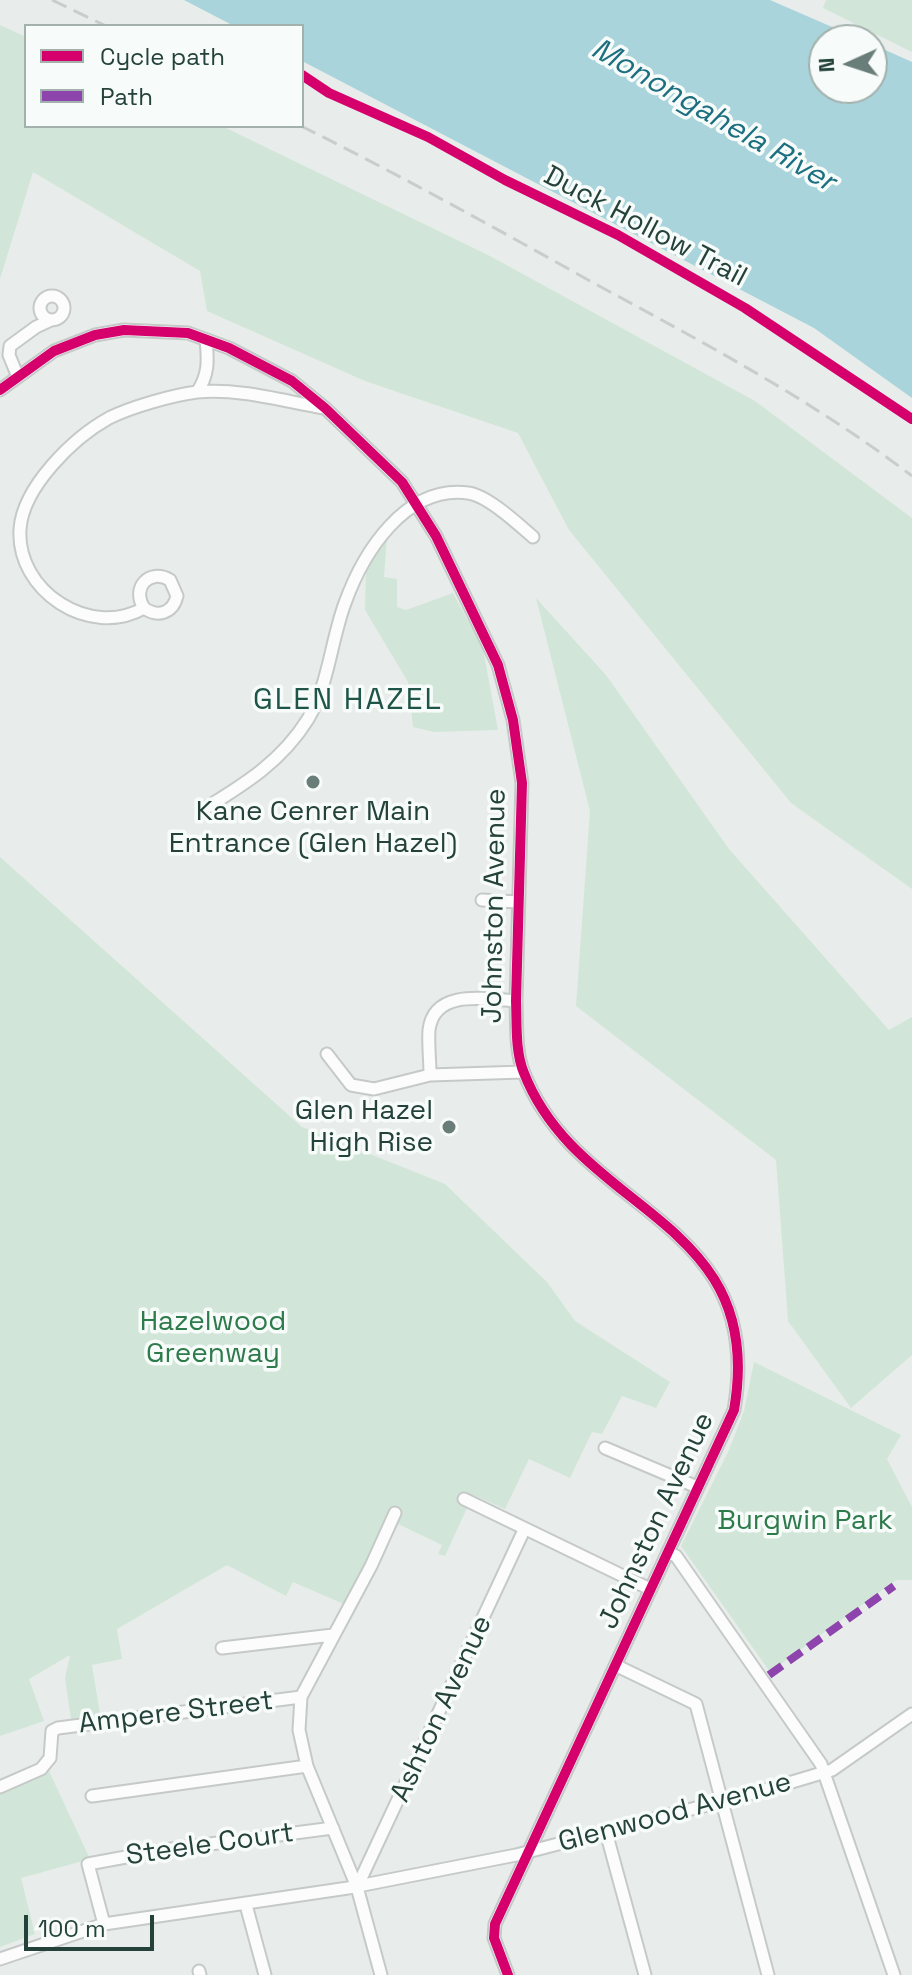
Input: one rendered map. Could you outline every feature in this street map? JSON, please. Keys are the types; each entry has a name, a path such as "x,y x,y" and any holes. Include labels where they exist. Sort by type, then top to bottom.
{"street":[{"path":"18,377 9,355 10,346 46,317"},
{"name":"Johnston Avenue","path":"0,390 54,351 95,335 124,330 188,333 242,354 292,381 325,408 402,482 436,536 498,665 513,720 522,783 516,1001 517,1036 523,1072 548,1118 577,1152 694,1250 717,1281 733,1323 739,1354 734,1410 494,1929 508,1975"},
{"path":"197,392 205,381 208,365 206,340"},
{"path":"144,608 135,613 97,619 71,610 46,594 31,573 21,551 20,527 26,507 48,469 109,418 144,405 197,392 253,394 325,408"},
{"path":"204,809 254,778 286,751 309,717 319,696 345,601 370,551 391,523 415,505 443,495 468,493 485,500 533,537"},
{"path":"482,900 518,902"},
{"path":"430,1075 429,1031 439,1009 463,998 516,1001"},
{"path":"327,1054 351,1085 374,1089 430,1075 523,1072"},
{"path":"605,1448 697,1487"},
{"path":"464,1499 650,1589"},
{"path":"381,1975 357,1887 307,1766 299,1730 301,1697 371,1566 395,1513"},
{"name":"Ashton Avenue","path":"357,1887 524,1530"},
{"path":"668,1552 676,1556 825,1773 894,1975"},
{"path":"222,1648 333,1635"},
{"path":"617,1666 696,1704 768,1975"},
{"name":"Ampere Street","path":"0,1787 41,1769 50,1758 52,1731 301,1697"},
{"name":"Glenwood Avenue","path":"0,1959 104,1924 357,1887 528,1853 825,1773 912,1714"},
{"path":"92,1796 307,1766"},
{"name":"Steele Court","path":"104,1924 88,1864 164,1850 333,1828"},
{"path":"606,1832 645,1975"},
{"path":"246,1905 265,1975"}],"green space":[{"path":"826,0 912,0 912,52 888,40 888,24 855,24 823,8"},
{"path":"0,25 24,36 24,128 226,128 490,256 755,401 912,518 912,889 791,803 569,530 518,433 365,381 207,311 200,271 33,172 0,279"},
{"path":"387,536 384,577 397,579 397,607 406,610 453,593 483,649 498,730 434,732 413,727 408,682 365,610 366,568"},
{"path":"536,598 606,675 729,849 889,1030 912,1017 912,1355 851,1408 788,1321 776,1160 576,1006 590,811"},
{"name":"Hazelwood Greenway","path":"0,857 302,1127 445,1184 547,1282 575,1321 670,1382 656,1408 622,1396 602,1434 592,1432 570,1478 529,1459 505,1509 473,1495 445,1556 438,1554 442,1545 398,1524 355,1609 293,1582 286,1596 227,1565 117,1629 122,1659 92,1665 100,1714 71,1719 65,1678 70,1655 29,1679 44,1721 0,1736"},
{"name":"Burgwin Park","path":"754,1362 901,1435 887,1459 912,1507 912,1580 896,1580 770,1672 681,1546 729,1450 744,1411"},
{"path":"49,1771 90,1859 21,1878 35,1934 0,1947 0,1790"}],"water":[{"name":"Monongahela River","path":"184,0 770,0 825,24 808,24 808,104 888,104 888,51 912,62 912,398 814,328 304,62 304,24 230,24"}],"railway":[{"path":"52,0 102,24"},
{"path":"304,128 721,353 838,423 912,476"}],"marked path":[{"path":"769,1675 894,1586"}],"cycle path":[{"name":"Duck Hollow Trail","path":"304,76 329,93 428,137 505,180 618,235 745,308 912,419"},
{"path":"0,390 54,351 95,335 124,330 188,333 229,348 292,381 325,408 402,482 436,536 498,665 513,720 522,783 516,1001 518,1047 524,1073 550,1120 585,1158 662,1222 697,1256 723,1296 737,1346 734,1410 495,1924 494,1938 508,1975"}],"place":[{"name":"Kane Cenrer Main Entrance (Glen Hazel)","path":"313,782"},
{"name":"Glen Hazel High Rise","path":"449,1127"}],"district":[{"name":"GLEN HAZEL","path":"348,701"}]}
